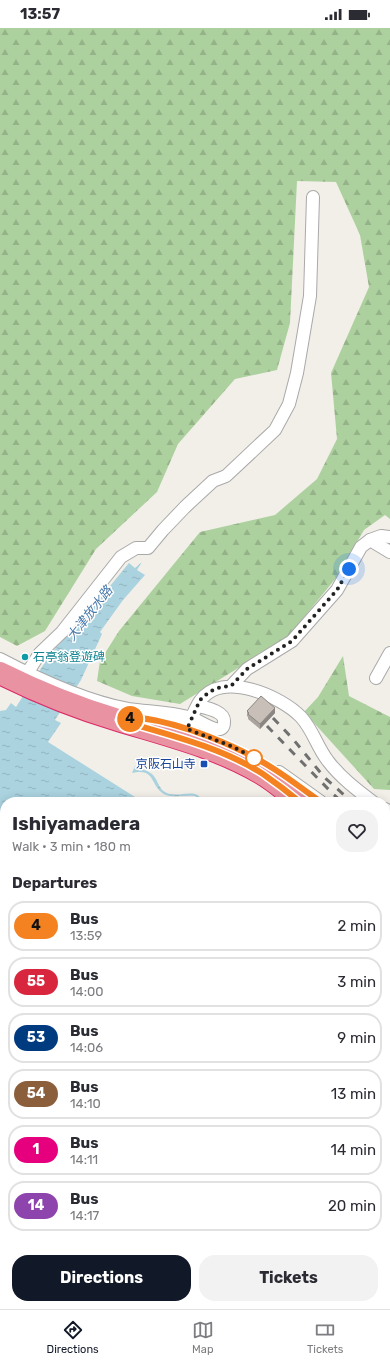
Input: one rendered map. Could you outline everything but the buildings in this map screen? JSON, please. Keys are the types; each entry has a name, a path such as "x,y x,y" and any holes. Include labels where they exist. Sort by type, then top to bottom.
{"highway":[{"path":"0,673 24,680 69,703 119,720 184,734 210,749 242,763 262,774 293,797"}],"street":[{"path":"24,680 40,652 62,632 121,557 136,548 148,548 185,506 213,481 226,476 275,430 289,404 297,373 310,296 313,197"},
{"path":"231,686 247,669 292,641 337,590 361,547 370,540 381,536 390,537"},
{"path":"370,540 390,552"},
{"path":"376,678 390,653"},
{"path":"0,658 24,680 127,709 192,718 213,729 222,727 225,720 223,716 219,713 198,706"},
{"path":"314,797 273,768 231,746 184,734 200,700 209,692 221,687 231,686 260,692 283,702 301,717 309,728 328,762 351,785 367,797"}],"green space":[{"path":"0,28 390,28 390,519 385,515 364,530 336,578 287,638 180,704 132,696 97,681 100,661 119,631 200,532 275,515 317,479 337,439 331,373 369,287 360,235 336,182 297,181 290,323 277,370 235,379 178,444 157,492 96,549 45,631 17,646 0,637"},
{"path":"343,656 349,696 390,717 390,790 374,789 304,712 318,697"}],"water":[{"name":"大津放水路","path":"142,562 137,570 145,575 123,600 100,632 102,634 81,680 55,720 61,723 48,742 135,797 0,797 0,711 6,710 11,703 16,707 51,653 82,620 129,563 135,568"},
{"path":"135,766 152,774 161,789 166,793 175,795 193,794 200,797 166,795 161,792 149,775 140,772 132,773"}],"railway":[{"path":"273,718 293,739 324,777 346,797"},
{"path":"267,726 336,797"}],"bus line":[{"name":"4","path":"294,797 262,774 242,763 210,749 119,720 139,718 175,725 216,740 231,746 273,768 314,797"}],"place":[{"name":"石亭翁登遊碑","path":"25,657"},
{"name":"京阪石山寺","path":"204,764"}],"route":[{"path":"254,758 231,746 187,729 200,700 209,692 221,687 231,686 247,669 292,641 337,590 349,569"}]}
